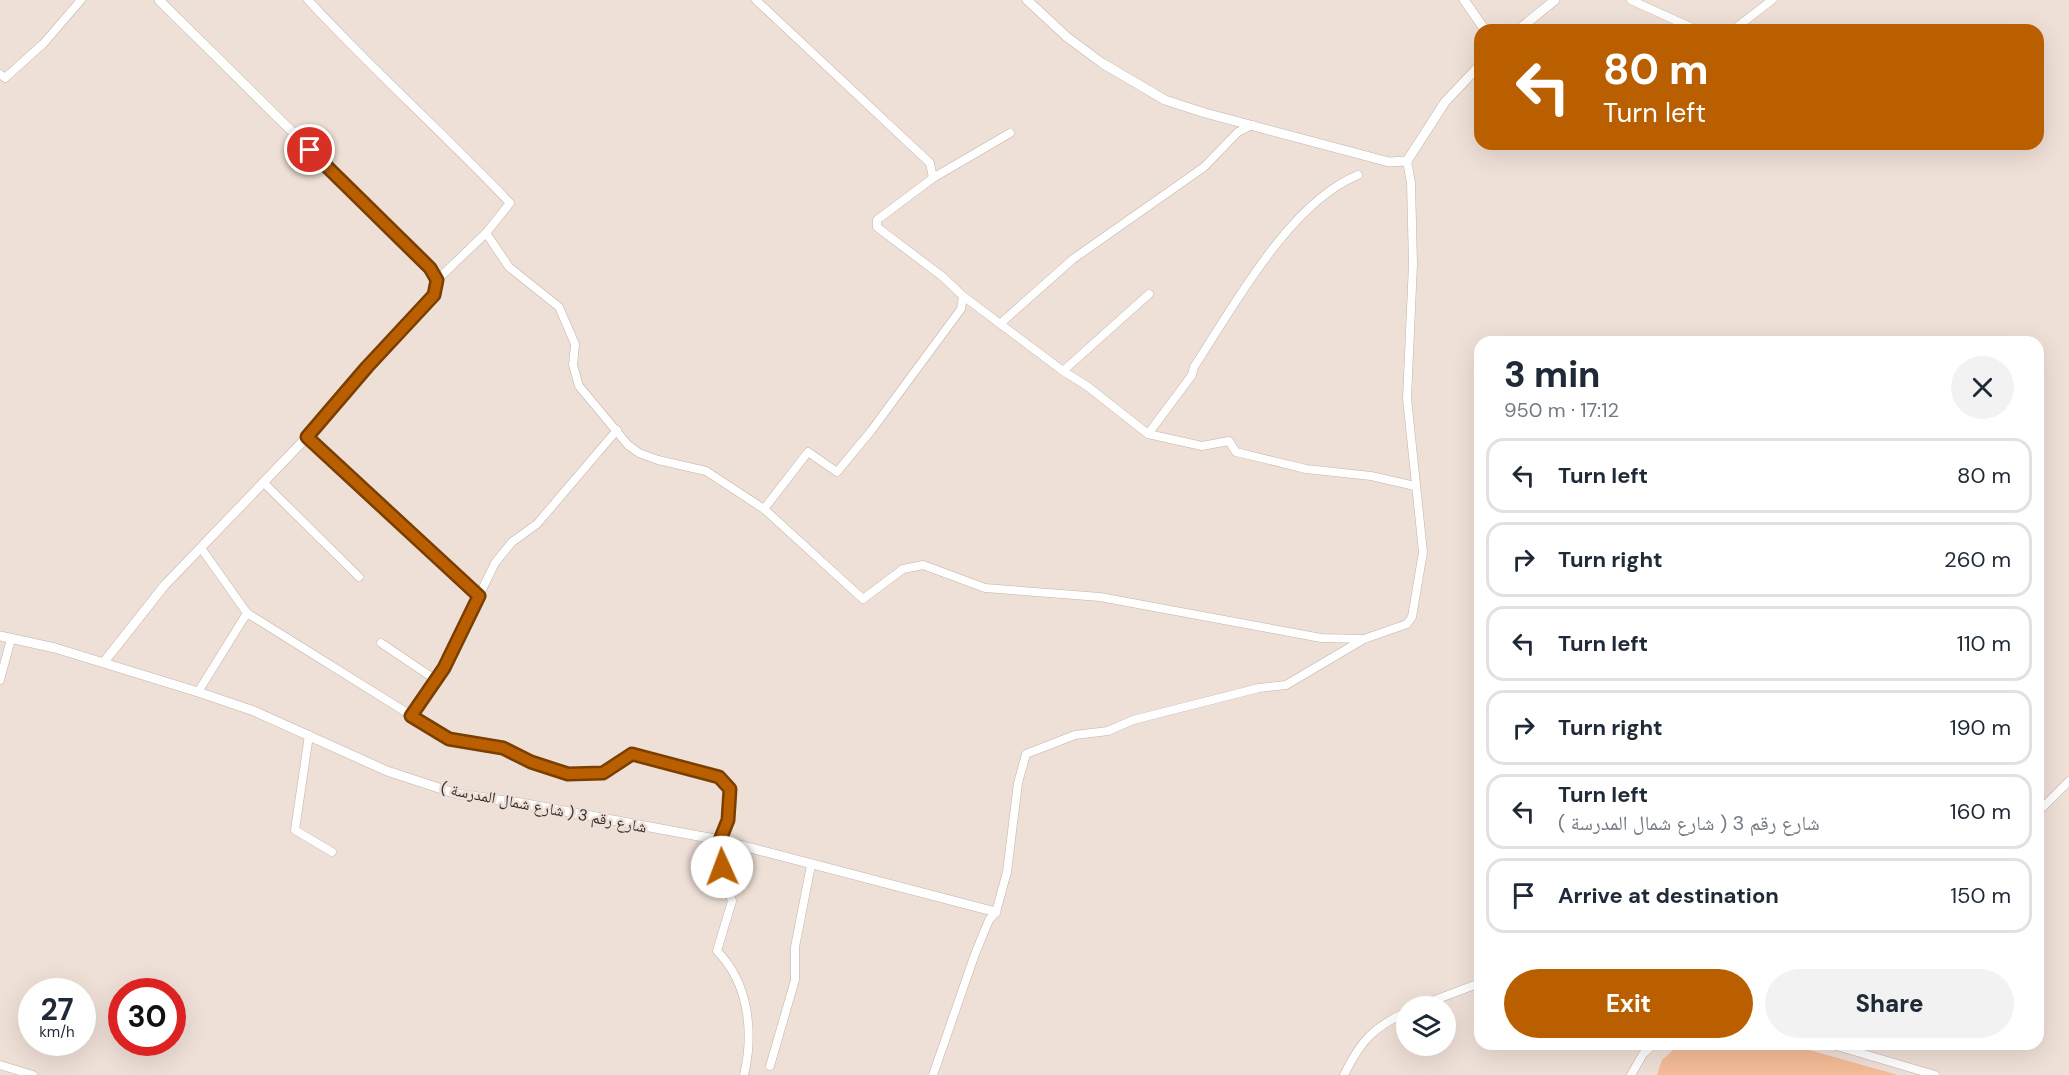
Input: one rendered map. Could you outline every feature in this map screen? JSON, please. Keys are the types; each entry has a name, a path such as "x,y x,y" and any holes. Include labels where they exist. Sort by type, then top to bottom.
{"street":[{"path":"0,74 5,78 44,43 81,0"},
{"path":"159,0 430,268 437,280"},
{"path":"104,662 164,586 307,437 367,367 434,295 437,280 486,233 510,203 444,134 366,62 308,0"},
{"path":"756,0 930,163 933,178"},
{"path":"1027,0 1067,37 1138,85 1165,100 1389,162 1407,161"},
{"path":"1464,0 1481,24"},
{"path":"1525,24 1555,0"},
{"path":"1631,0 1684,24"},
{"path":"1742,24 1772,0"},
{"path":"933,1075 975,954 989,920 996,912 1007,872 1018,783 1026,754 1075,735 1108,731 1133,720 1259,688 1287,685 1364,639 1407,624 1412,617 1423,552 1407,398 1413,264 1412,195 1407,161 1445,102 1474,71"},
{"path":"1001,323 1073,259 1204,167 1238,132 1252,125"},
{"path":"1010,133 933,178 877,220 876,227 943,277 963,296 1063,371 1087,386 1148,434 1202,446 1229,441 1236,452 1306,469 1371,476 1415,486"},
{"path":"1148,434 1192,375 1194,367 1279,239 1334,188 1359,176"},
{"path":"486,233 509,267 559,307 575,344 573,365 579,386 639,453 706,471 764,509 863,599 903,569 923,565 985,588 1100,597 1321,638 1364,639"},
{"path":"1063,371 1149,294"},
{"path":"764,509 808,452 837,472 884,414 961,309 963,296"},
{"path":"411,716 436,680 495,563 512,542 537,524 617,430"},
{"path":"307,437 479,596"},
{"path":"263,482 359,577"},
{"path":"201,548 248,613 449,739 503,748 531,762 568,774 603,773 632,754 719,777 730,789 728,820 720,840 722,867 732,901 717,951 736,977 744,998 748,1018 748,1048 744,1075"},
{"path":"198,692 248,613"},
{"name":"شارع رقم 3 ( شارع شمال المدرسة )","path":"0,636 104,662 254,711 387,771 458,794 521,803 720,840 996,912"},
{"path":"0,680 11,639"},
{"path":"381,643 436,680"},
{"path":"309,735 295,830 332,852"},
{"path":"2044,806 2069,781"},
{"path":"770,1066 795,980 795,947 811,865"},
{"path":"1446,996 1474,985"},
{"path":"1344,1075 1370,1033 1396,1017"},
{"path":"1631,1075 1647,1050"},
{"path":"1850,1050 1935,1075"},
{"path":"0,1065 33,1075"}],"shaded area":[{"path":"1673,1050 1809,1050 1898,1075 1657,1075 1662,1060"}],"route":[{"path":"310,150 430,268 437,280 434,295 367,367 307,437 479,596 444,668 411,716 449,739 503,748 531,762 568,774 603,773 632,754 719,777 730,789 728,820 720,840 722,867"}]}
